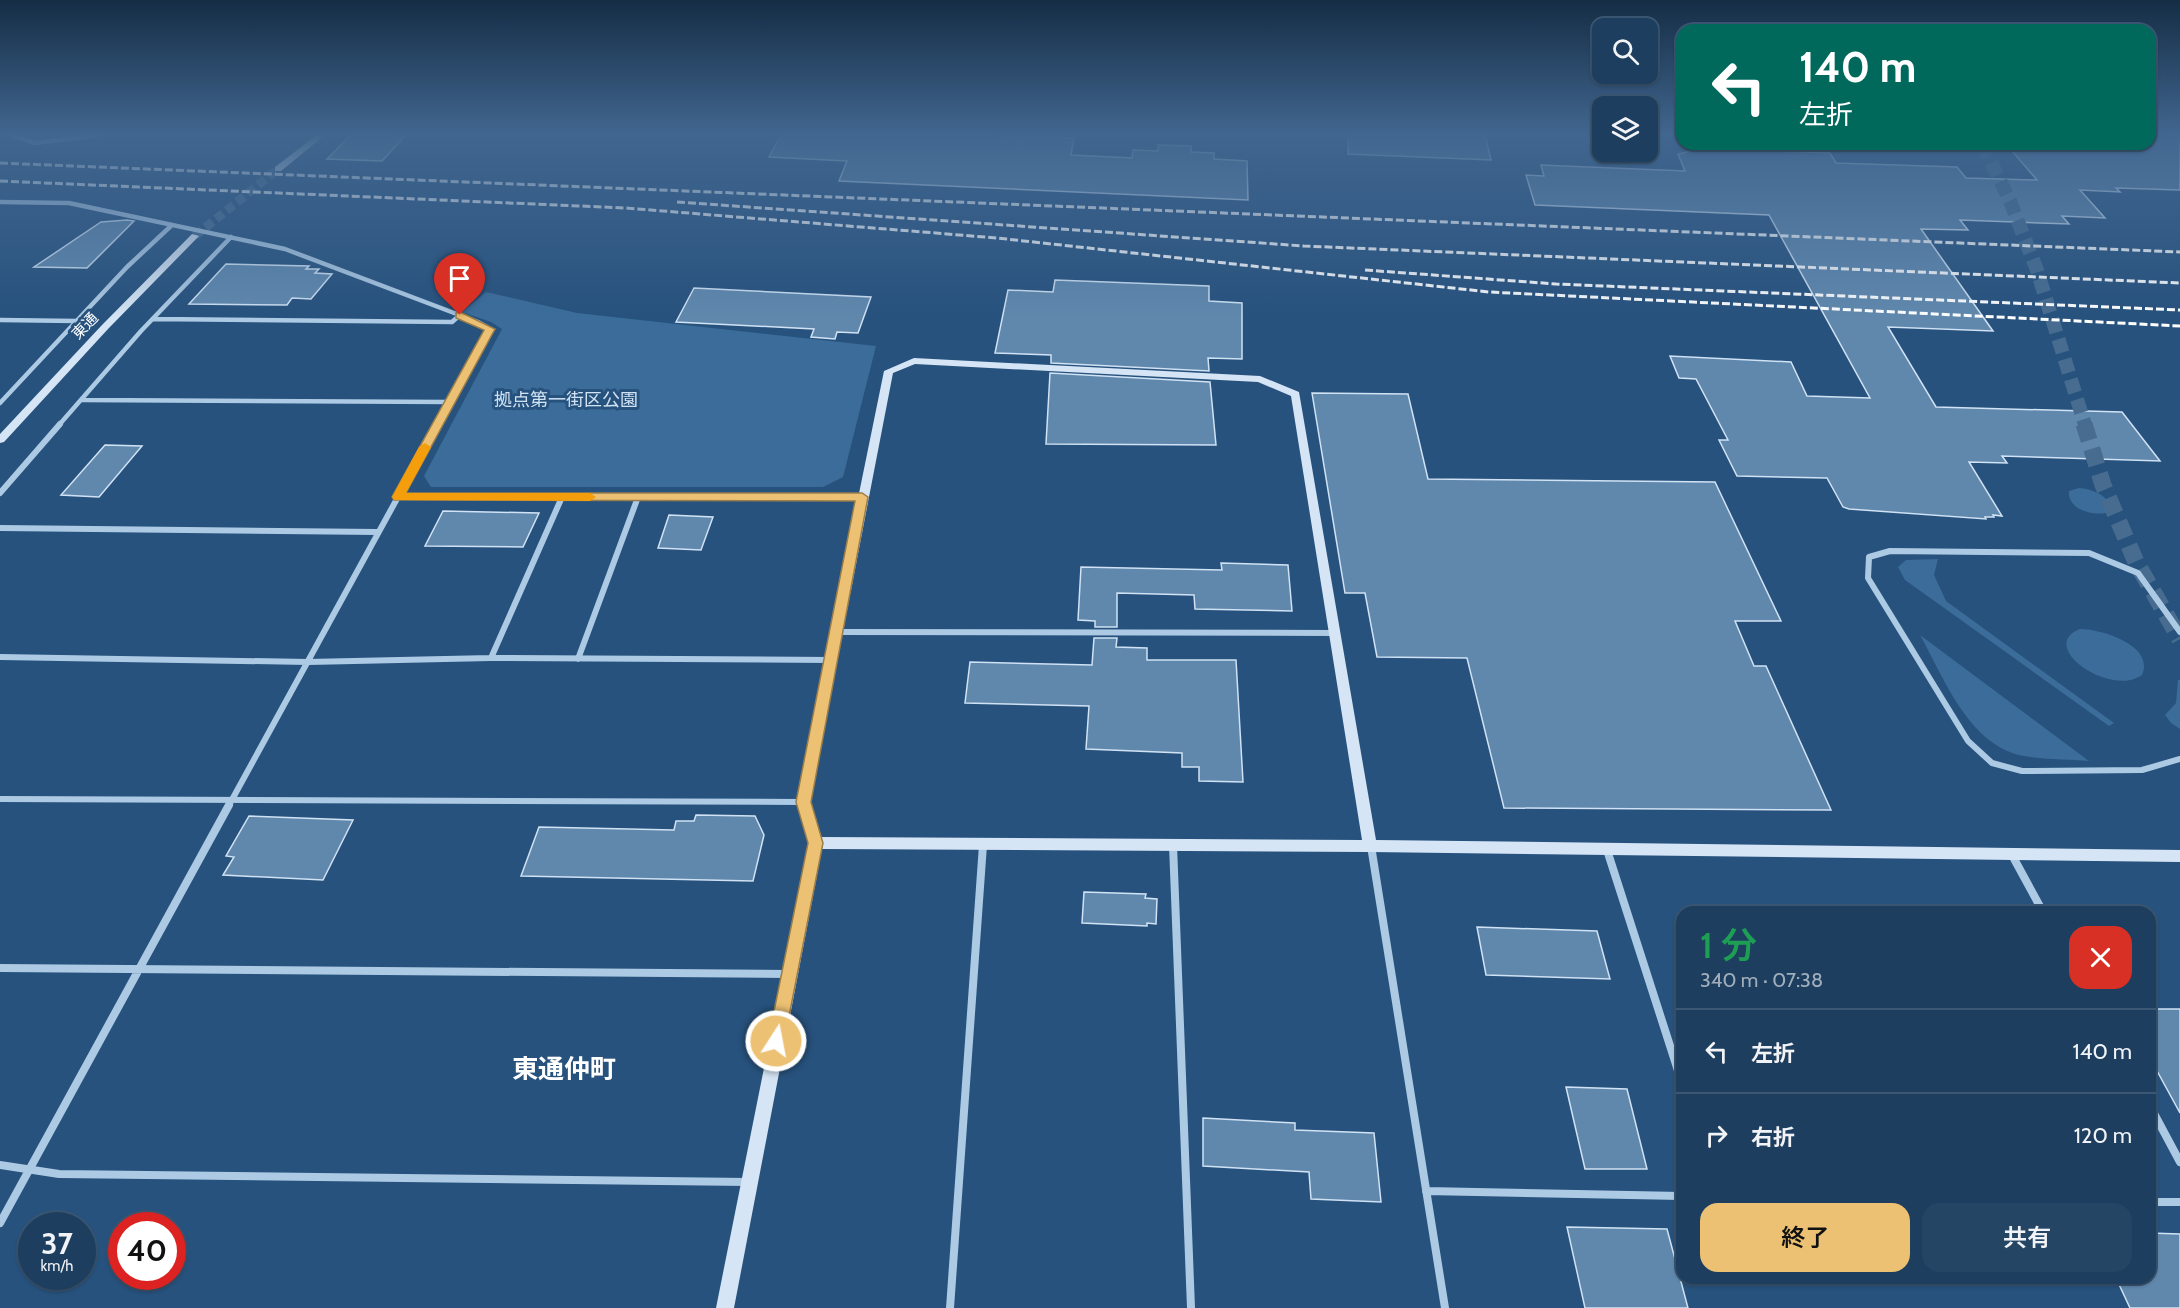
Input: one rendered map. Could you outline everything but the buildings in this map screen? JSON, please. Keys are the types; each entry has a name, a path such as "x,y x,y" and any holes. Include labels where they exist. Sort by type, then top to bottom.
{"street":[{"path":"0,202 69,203 285,249 460,315 490,329 0,1223"},
{"path":"0,403 127,267 172,225"},
{"name":"東通","path":"0,440 105,327 195,236"},
{"path":"0,492 153,319 231,237"},
{"path":"153,319 452,322 460,315"},
{"path":"0,320 76,321"},
{"path":"725,1308 816,843 803,802 862,497 889,371 914,361 1260,379 1296,394 1445,1308"},
{"path":"82,400 450,402"},
{"path":"491,658 562,496"},
{"path":"398,497 862,497"},
{"path":"578,659 638,497"},
{"path":"0,528 377,532"},
{"path":"2180,632 2138,573 2089,553 1890,552 1869,557 1869,578 1968,741 1992,763 2022,771 2142,770 2180,759"},
{"path":"837,632 1336,633"},
{"path":"0,657 308,662 491,658 831,660"},
{"path":"0,799 803,802"},
{"path":"816,843 1370,846 2180,856"},
{"path":"950,1308 983,845"},
{"path":"1173,845 1191,1308"},
{"path":"1607,850 1676,1064"},
{"path":"2011,854 2040,906"},
{"path":"0,968 790,974"},
{"path":"2156,1117 2180,1162"},
{"path":"0,1165 59,1174 748,1182"},
{"path":"1425,1191 1676,1196"},
{"path":"2156,1202 2180,1202"}],"green space":[{"name":"拠点第一街区公園","path":"486,292 577,313 876,346 843,477 823,487 431,487 424,476 502,329 491,322 462,312"},
{"path":"2079,488 2093,491 2105,498 2111,505 2109,512 2090,513 2072,503 2069,491"},
{"path":"1938,559 1934,575 1946,601 2114,723 2109,726 1905,580 1898,567 1906,560"},
{"path":"2080,629 2112,636 2134,647 2141,655 2144,664 2142,675 2128,680 2113,680 2082,667 2072,657 2067,647 2069,637"},
{"path":"1920,635 2089,761 2024,756 2005,750 1988,739 1960,708"},
{"path":"2178,680 2180,680 2180,729 2165,715 2176,703"}],"tunnel":[{"path":"195,236 245,196"},
{"path":"2008,196 2037,270 2085,425"},
{"path":"2084,424 2103,485 2136,562 2180,639"}],"railway":[{"path":"349,196 626,208 997,238 1489,292 2180,326"},
{"path":"809,196 2180,252"},
{"path":"677,202 1304,246 2180,283"},
{"path":"1365,270 1556,284 2180,310"}],"slow traffic":[{"path":"425,447 398,497 590,497"}],"district":[{"name":"東通仲町","path":"564,1069"}],"route":[{"path":"460,315 490,329 398,497 862,497 803,802 816,843 776,1041"}]}
